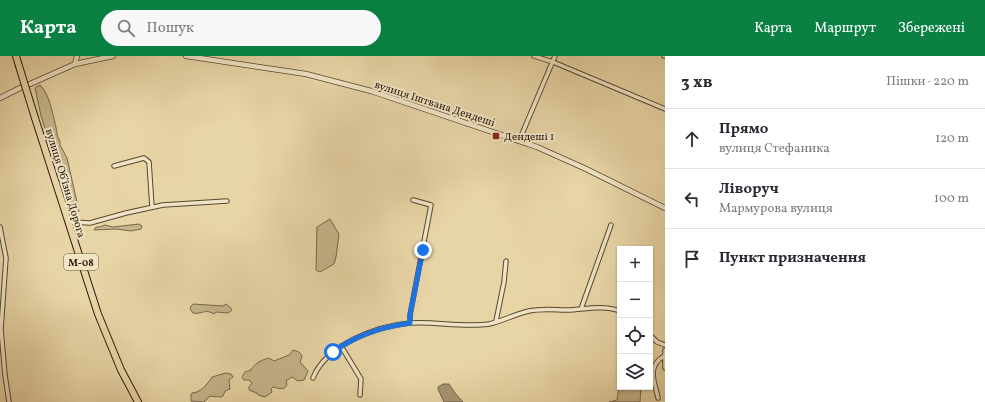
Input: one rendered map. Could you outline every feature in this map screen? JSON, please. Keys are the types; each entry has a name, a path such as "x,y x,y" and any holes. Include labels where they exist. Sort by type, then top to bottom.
{"highway":[{"name":"вулиця Обʼїзна Дорога","path":"16,56 100,321 121,370 138,402"}],"street":[{"path":"75,64 77,56"},
{"path":"30,84 75,64 113,56"},
{"name":"вулиця Іштвана Дендеші","path":"186,56 319,76 371,91 555,154 665,208"},
{"path":"534,56 665,109"},
{"path":"519,141 555,56"},
{"path":"0,98 20,88"},
{"path":"114,166 144,158 149,162 152,207"},
{"path":"410,323 410,315 431,205 413,200"},
{"path":"68,223 90,223 152,207 227,201"},
{"path":"581,309 611,225"},
{"path":"0,227 6,258 1,329 9,402"},
{"path":"496,321 504,282 506,261"},
{"path":"313,378 324,361 341,346 370,332 410,323 466,325 489,324 530,310 604,308 617,310"},
{"path":"653,338 665,346"},
{"path":"341,346 361,379 360,395"},
{"path":"665,350 665,368"},
{"path":"658,398 653,371 654,365 664,356"}],"shaded area":[{"path":"40,85 48,98 60,145 67,158 79,211 74,217 72,217 69,203 41,116 35,88"},
{"path":"330,219 339,234 336,257 334,264 320,272 316,270 317,227"},
{"path":"139,224 142,226 141,229 131,231 116,229 94,230 96,227 105,225 113,227"},
{"path":"193,304 223,306 226,304 232,310 228,313 193,313 190,309"},
{"path":"293,350 299,352 302,356 300,362 308,371 304,380 298,381 292,377 286,381 287,385 284,388 281,389 273,387 271,389 272,392 265,397 249,390 252,383 249,380 244,380 242,377 245,372 251,370 254,365 261,361 269,358 274,361 289,355"},
{"path":"226,373 231,374 233,377 229,380 230,389 225,391 223,396 210,396 204,402 191,401 192,393 204,388 212,377"},
{"path":"443,384 449,384 463,402 444,402 438,389 438,387"},
{"path":"619,390 641,390 640,402 609,402 617,400"}],"place":[{"name":"Дендеші 1","path":"496,136"}],"route":[{"path":"333,352 341,346 370,332 410,323 410,315 423,250"}]}
